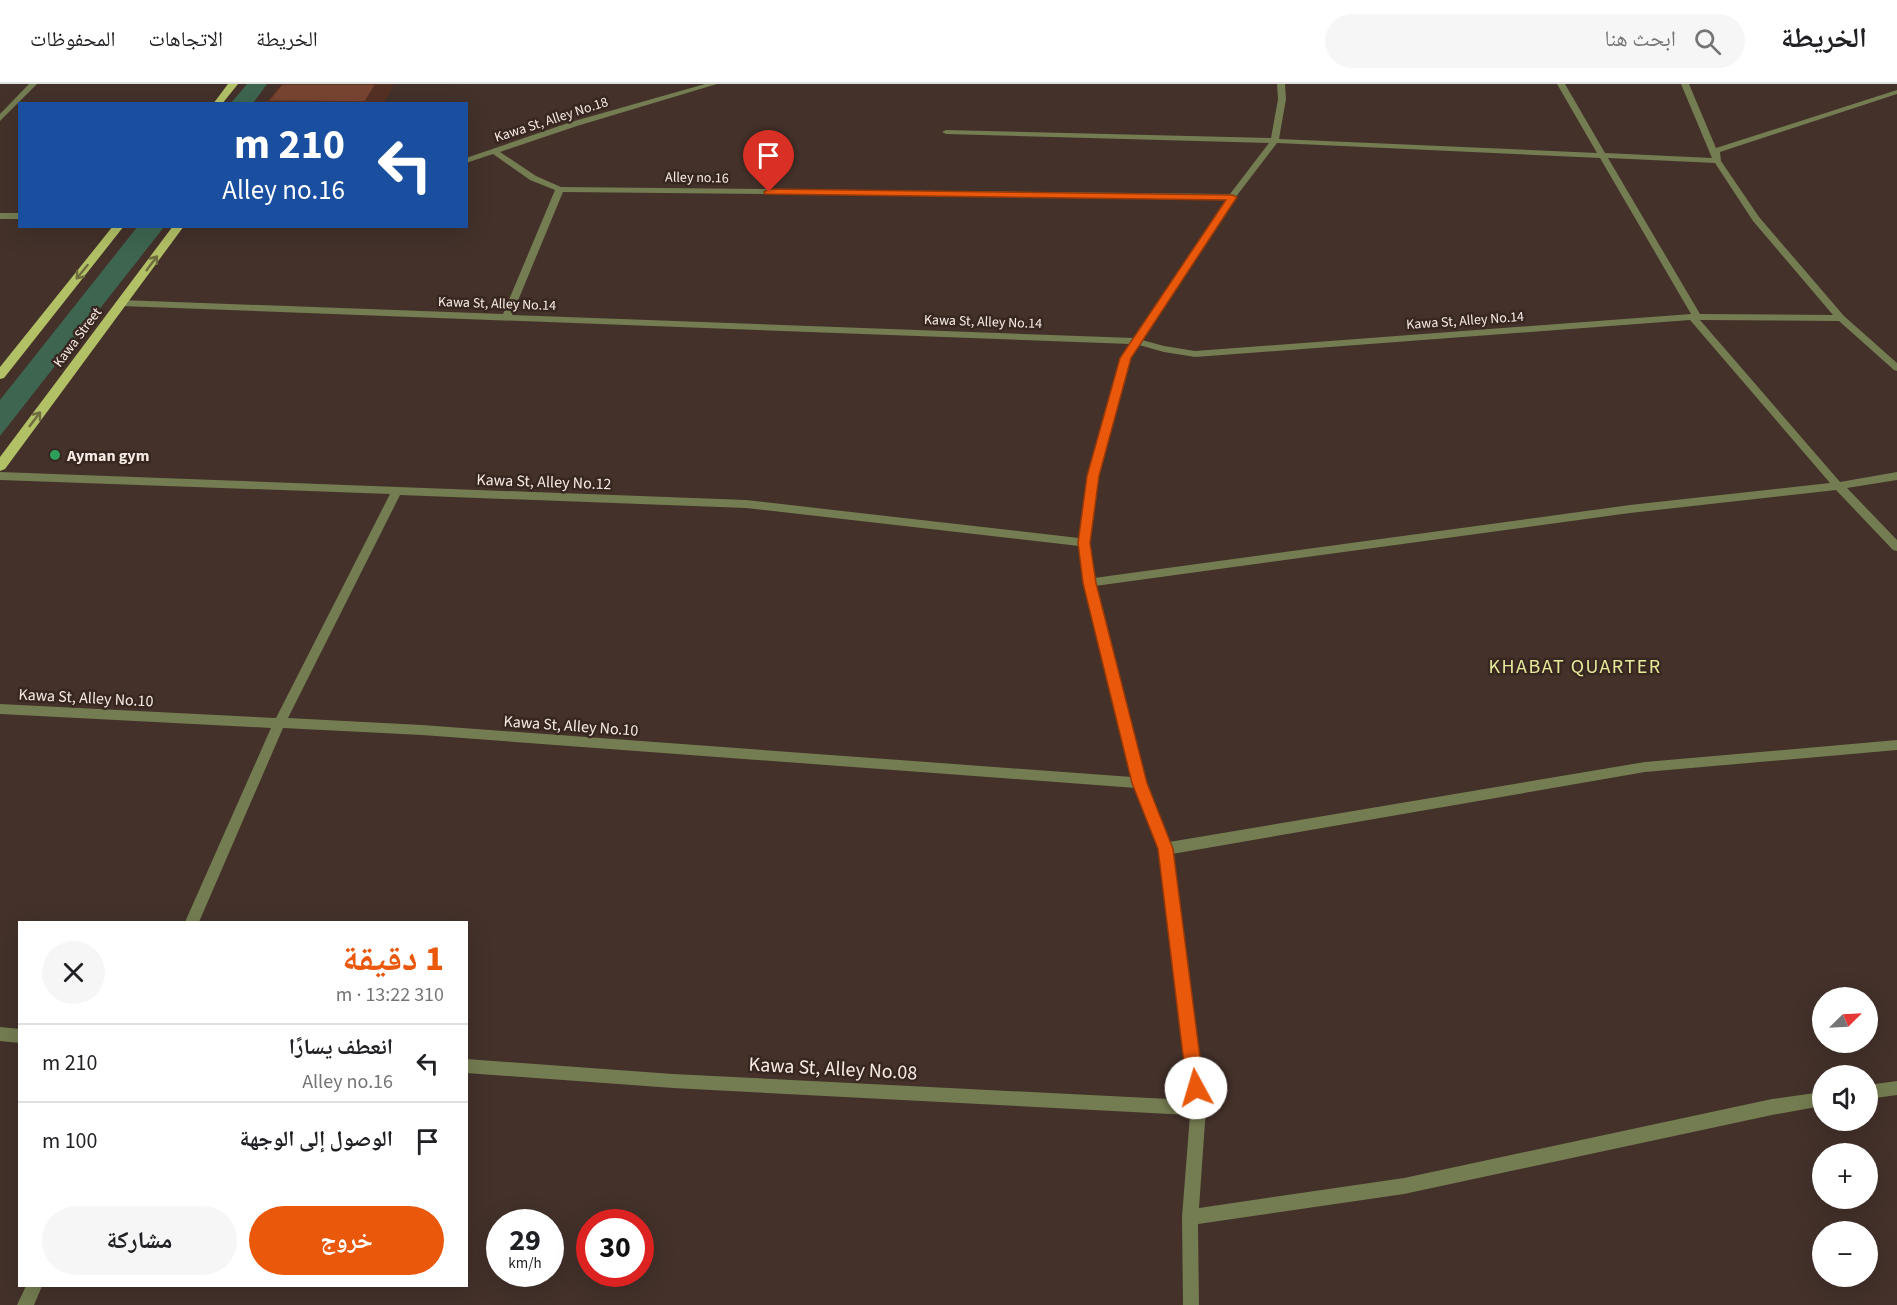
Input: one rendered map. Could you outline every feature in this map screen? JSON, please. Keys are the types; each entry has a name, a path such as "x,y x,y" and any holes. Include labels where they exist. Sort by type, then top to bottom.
{"main road":[{"path":"219,102 233,84"},
{"path":"0,375 117,228"},
{"name":"Kawa Street","path":"0,466 177,228"}],"street":[{"path":"0,118 33,84"},
{"name":"Kawa St, Alley No.18","path":"468,160 574,124 713,84"},
{"path":"1191,1305 1190,1217 1198,1108 1165,849 1140,783 1089,583 1084,543 1093,476 1125,358 1232,197 1275,141 1282,99 1281,84"},
{"path":"1561,84 1694,317 1838,486 1897,548"},
{"path":"1685,84 1716,161 1756,219 1841,318 1897,368"},
{"path":"1716,161 1716,151 1897,92"},
{"path":"946,132 1275,141 1716,161"},
{"name":"Alley no.16","path":"495,152 533,178 560,189 1232,197"},
{"path":"506,317 560,189"},
{"path":"0,216 18,216"},
{"name":"Kawa St, Alley No.14","path":"121,303 1136,341 1195,354 1694,317 1841,318"},
{"name":"Kawa St, Alley No.12","path":"0,476 746,504 1084,543"},
{"path":"1089,583 1618,511 1838,486 1897,476"},
{"path":"192,921 279,723 397,490"},
{"name":"Kawa St, Alley No.10","path":"0,709 422,730 1140,783"},
{"path":"1165,849 1645,768 1897,746"},
{"path":"0,1035 18,1036"},
{"name":"Kawa St, Alley No.08","path":"468,1066 697,1082 1198,1108"},
{"path":"1878,1091 1897,1088"},
{"path":"1190,1217 1404,1186 1772,1107 1812,1101"},
{"path":"25,1305 34,1287"}],"green space":[{"path":"247,84 267,84 254,102 232,102"},
{"path":"136,228 163,228 0,436 0,400"}],"building":[{"path":"282,84 376,84 365,102 268,101"}],"place":[{"name":"Ayman gym","path":"55,455"}],"district":[{"name":"KHABAT QUARTER","path":"1575,666"}],"route":[{"path":"769,192 1232,197 1125,358 1093,476 1084,543 1089,583 1140,783 1165,849 1196,1088"}]}
